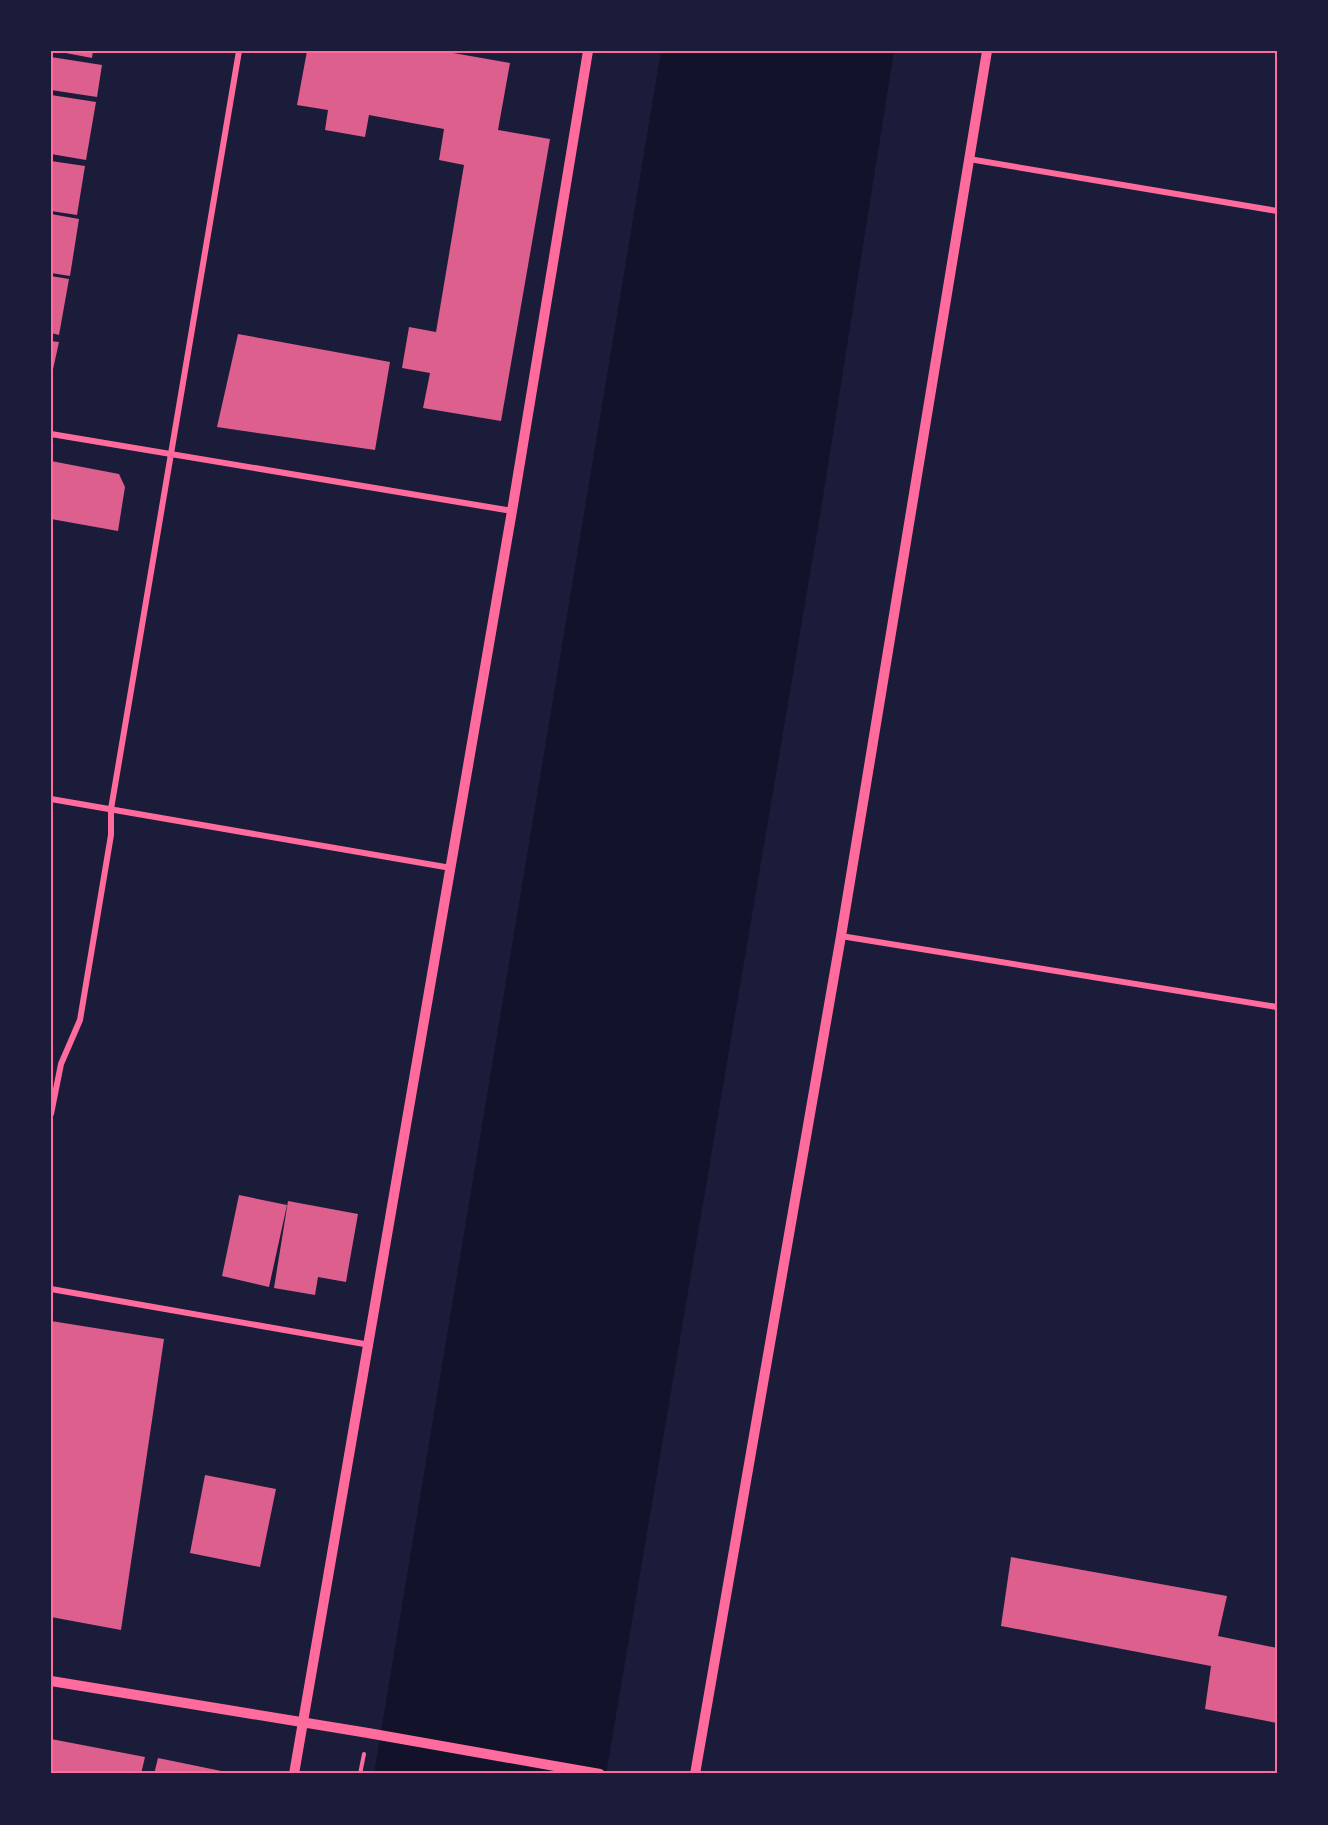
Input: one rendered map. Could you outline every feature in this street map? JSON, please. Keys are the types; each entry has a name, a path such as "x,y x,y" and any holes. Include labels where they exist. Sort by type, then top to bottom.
{"street":[{"path":"51,1114 61,1064 80,1020 111,835 111,808 238,51"},
{"path":"294,1774 370,1345 588,51"},
{"path":"695,1774 841,936 987,51"},
{"path":"969,159 1277,211"},
{"path":"51,434 512,511"},
{"path":"51,799 451,868"},
{"path":"841,936 1277,1007"},
{"path":"51,1289 370,1345"},
{"path":"51,1681 600,1774"}],"shaded area":[{"path":"661,51 894,51 821,509 606,1774 374,1774"}],"building":[{"path":"55,51 93,51 92,58"},
{"path":"307,51 442,51 510,63 498,130 550,139 501,421 423,408 430,373 402,368 409,327 436,332 464,165 439,160 444,129 369,115 365,137 325,130 328,110 297,105"},
{"path":"51,57 102,65 97,97 51,90"},
{"path":"51,95 96,102 86,160 51,154"},
{"path":"51,161 85,166 77,215 51,211"},
{"path":"51,214 79,219 70,276 51,273"},
{"path":"51,276 69,279 59,335 51,333"},
{"path":"238,334 390,362 375,450 217,427"},
{"path":"51,341 59,342 52,374 51,374"},
{"path":"51,461 119,474 125,487 118,531 51,519"},
{"path":"239,1195 287,1205 269,1287 222,1276"},
{"path":"288,1201 358,1214 346,1282 318,1277 315,1295 274,1288"},
{"path":"51,1321 164,1339 121,1630 51,1617"},
{"path":"205,1475 276,1489 260,1567 190,1553"},
{"path":"1011,1557 1227,1596 1218,1636 1277,1648 1277,1723 1205,1709 1211,1666 1001,1626"},
{"path":"51,1739 145,1757 141,1774 51,1774"},
{"path":"158,1758 231,1773 231,1774 154,1774"}]}
